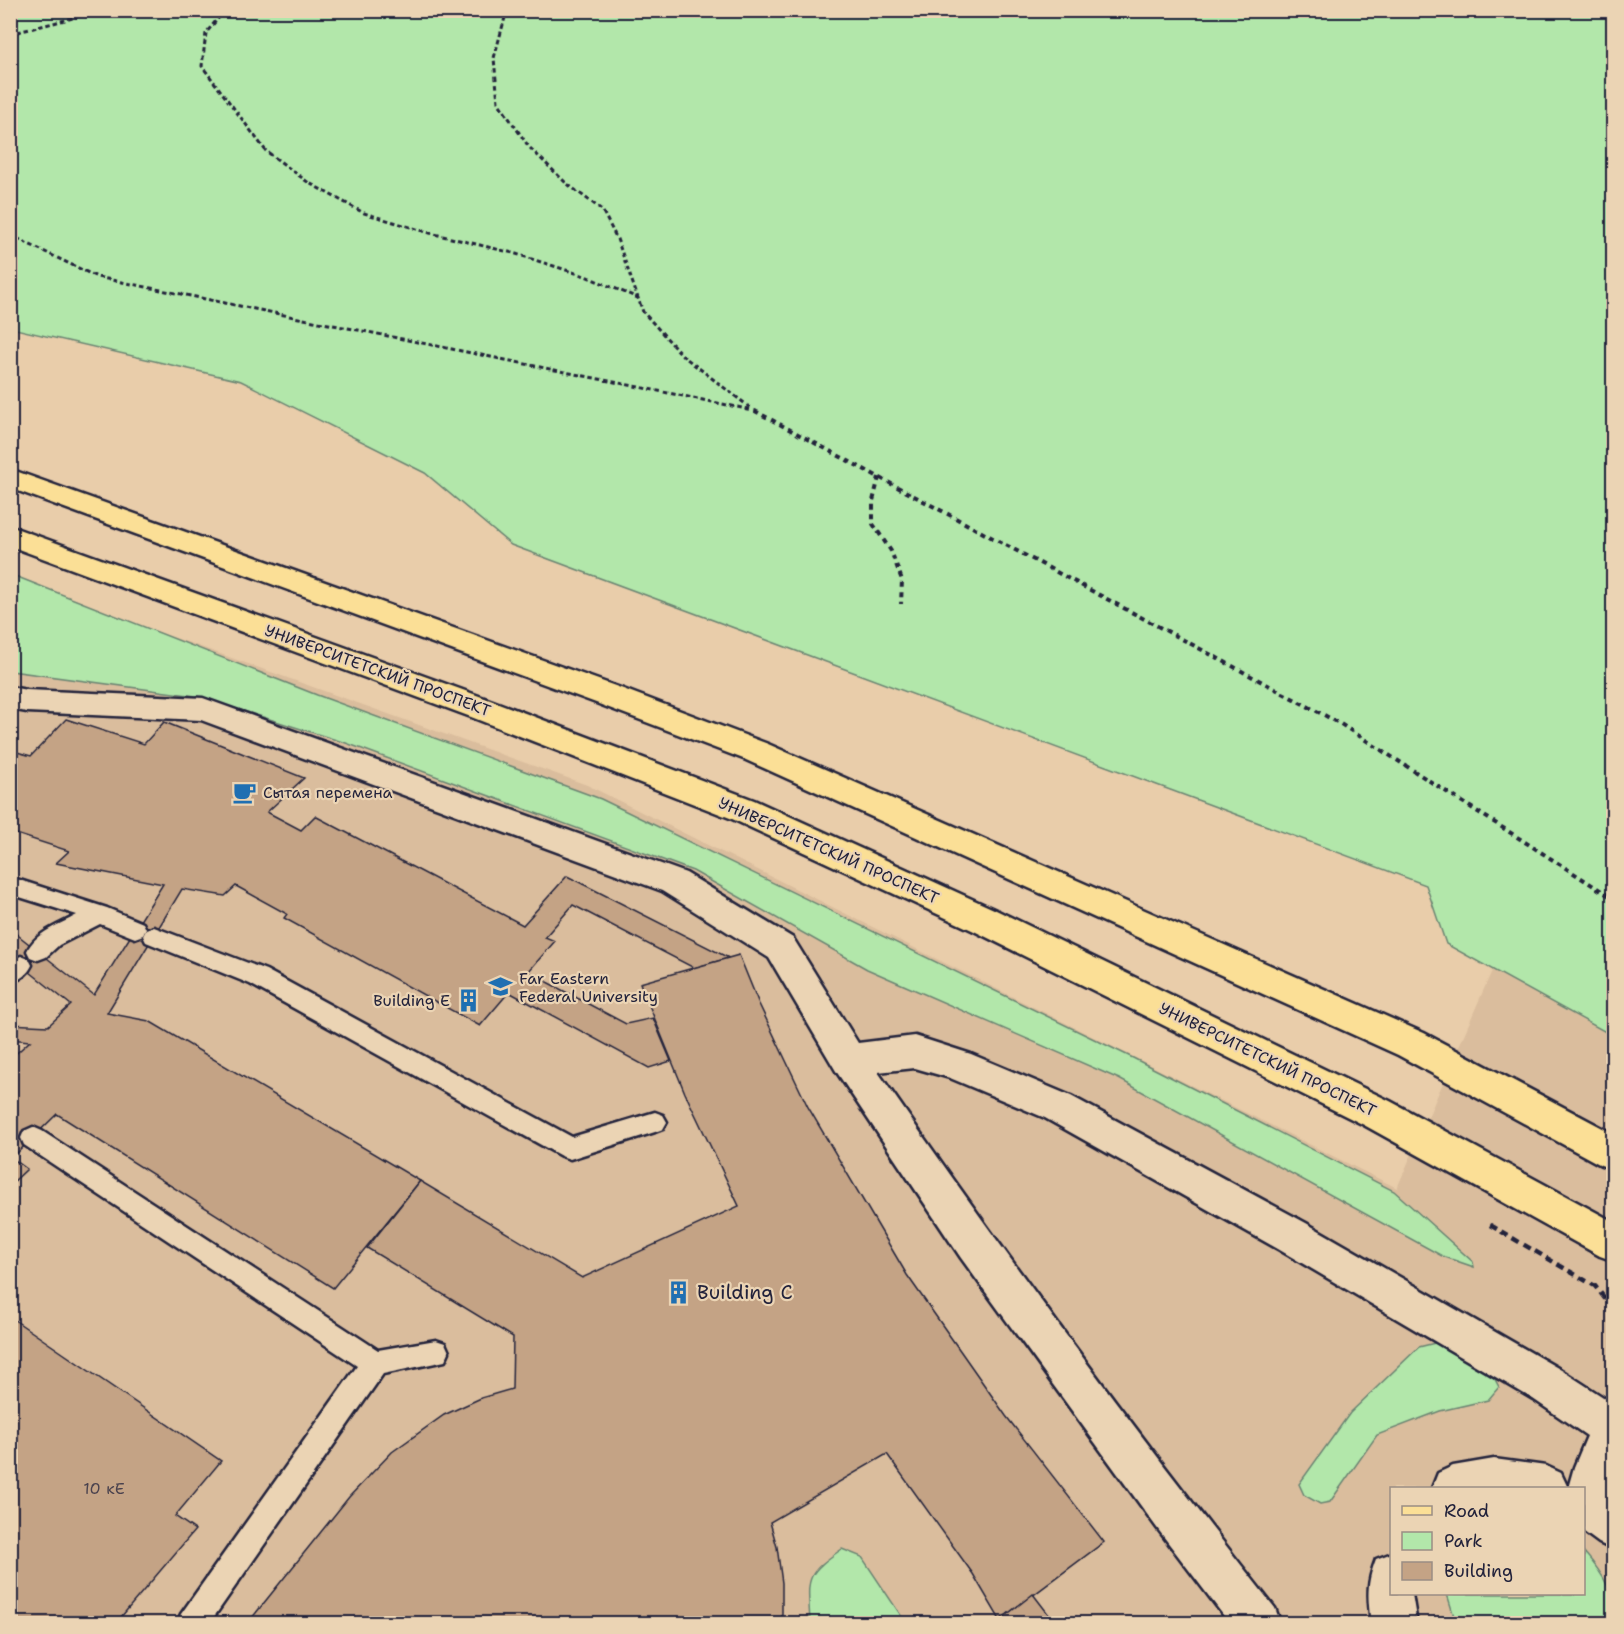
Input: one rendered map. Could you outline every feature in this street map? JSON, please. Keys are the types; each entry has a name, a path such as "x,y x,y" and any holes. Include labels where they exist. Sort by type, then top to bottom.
{"main road":[{"path":"10,478 327,592 757,752 1411,1044 1614,1153"},
{"name":"УНИВЕРСИТЕТСКИЙ ПРОСПЕКТ","path":"10,535 482,709 742,809 984,920 1367,1107 1614,1243"}],"street":[{"path":"10,698 27,701 203,709 674,882 781,948 849,1060 989,1264 1172,1513 1259,1623"},
{"path":"849,1060 915,1052 957,1065 1058,1107 1303,1242 1548,1385 1613,1427 1595,1467 1594,1513"},
{"path":"1458,1487 1494,1480 1540,1487"},
{"path":"1390,1585 1394,1623"}],"lane":[{"path":"10,885 99,914 258,977 570,1148 655,1122"},
{"path":"23,963 51,939 99,914"},
{"path":"33,1138 375,1364"},
{"path":"190,1623 375,1364 436,1352"}],"path":[{"path":"10,34 73,18 94,10"},
{"path":"225,10 206,33 202,66 266,151 309,183 364,213 430,233 513,253 585,276 638,298"},
{"path":"507,10 495,58 498,102 529,147 566,183 602,210 617,239 642,312 683,356 755,411 1339,723 1614,899"},
{"path":"10,235 97,277 755,411"},
{"path":"879,477 873,501 873,524 891,551 902,580 901,603"},
{"path":"1483,1221 1595,1287 1614,1310"}],"shaded area":[{"name":"Far Eastern Federal University","path":"11,579 587,785 1397,1188 1613,694 1613,1623 11,1624"}],"green space":[{"path":"11,10 1613,11 1613,1036 1446,944 1426,885 511,545 425,473 241,381 11,328"},
{"path":"10,574 317,695 601,799 1133,1058 1394,1191 1473,1262 1474,1267 1442,1256 1119,1079 867,969 693,871 346,743 196,696 11,671"},
{"path":"1439,1342 1490,1370 1499,1387 1488,1400 1440,1411 1377,1435 1330,1502 1320,1504 1304,1495 1299,1484 1350,1413 1419,1347"},
{"path":"842,1549 862,1557 906,1623 810,1623 809,1587 814,1572"},
{"path":"1585,1553 1603,1577 1612,1602 1613,1623 1456,1623 1447,1595 1585,1595"}],"building":[{"name":"Building E","path":"66,719 144,744 164,722 304,778 267,812 301,830 315,816 523,925 567,876 729,958 694,968 573,905 545,937 555,941 528,972 626,1024 653,1018 671,1061 649,1068 509,992 480,1026 284,918 287,914 236,886 225,896 182,889 107,1013 149,1021 420,1181 333,1288 57,1114 12,1158 27,1169 10,1185 10,1059 30,1041 10,1039 10,1024 48,1026 71,1005 10,956 10,929 94,995 163,884 56,863 69,851 10,832 10,750 31,756"},
{"name":"Building C","path":"739,955 759,1004 808,1107 907,1275 1006,1416 1104,1542 1000,1620 973,1574 887,1454 770,1522 777,1547 782,1583 782,1624 247,1624 349,1497 392,1452 444,1415 481,1398 512,1389 513,1337 367,1248 420,1181 582,1278 739,1206 685,1093 640,983"},
{"path":"10,1317 221,1461 175,1516 195,1530 115,1624 10,1624"},
{"path":"1033,1594 1056,1624 1003,1624 1000,1620"}],"place":[{"name":"Сытая перемена","path":"245,792"},
{"name":"Far Eastern Federal University","path":"501,987"},
{"name":"Building E","path":"468,1000"},
{"name":"Building C","path":"679,1292"}]}
